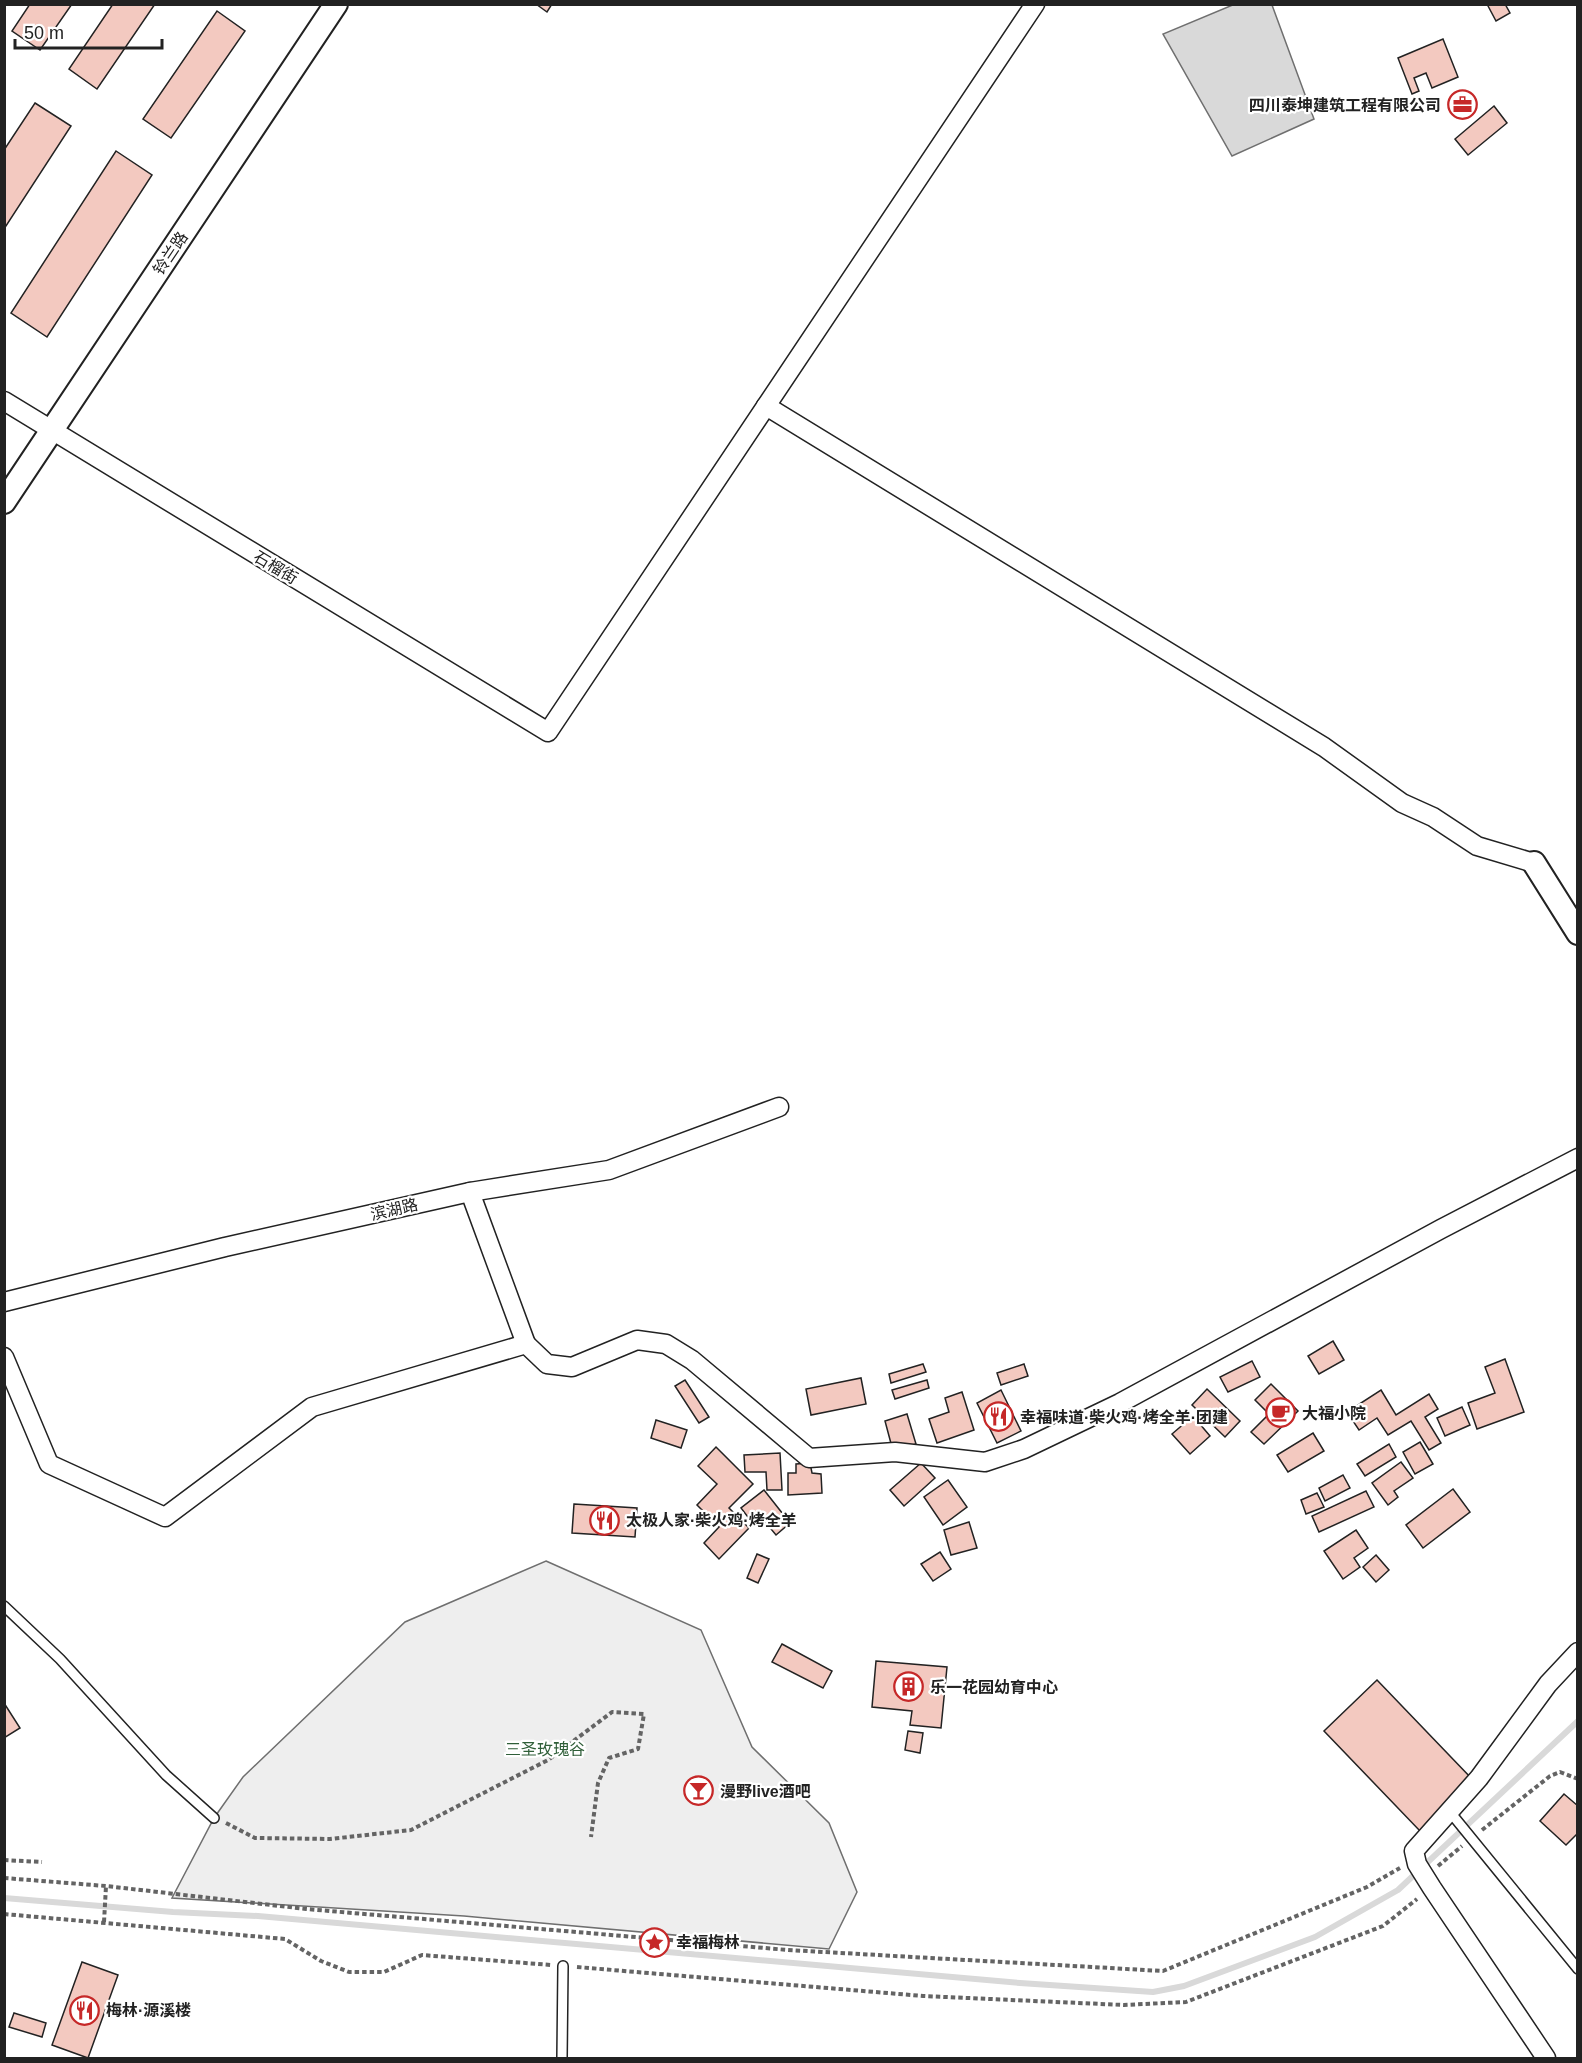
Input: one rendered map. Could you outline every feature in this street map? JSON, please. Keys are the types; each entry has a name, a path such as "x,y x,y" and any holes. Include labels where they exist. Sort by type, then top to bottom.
{"street":[{"name":"铃兰路","path":"4,502 336,4"},
{"path":"1035,4 766,406 1314,741 1402,803 1433,817 1477,846 1534,863 1578,933"},
{"name":"石榴街","path":"4,401 548,732 766,406"},
{"name":"滨湖路","path":"4,1302 225,1247 470,1192 609,1170 779,1107"},
{"path":"470,1192 526,1344 547,1364 572,1367 638,1340 666,1344 692,1360 809,1458 896,1452 985,1462 1024,1449 1120,1403 1431,1234 1578,1158"},
{"path":"4,1357 49,1464 165,1517 312,1407 526,1344"},
{"path":"1546,2058 1429,1884 1416,1862 1414,1851 1454,1817 1479,1778 1548,1684 1578,1652"}],"lane":[{"path":"4,1606 60,1659 166,1775 214,1818"},
{"path":"1454,1817 1578,1969"},
{"path":"562,2058 563,1966"}],"path":[{"path":"214,1818 255,1838 330,1839 411,1830 548,1760 612,1712 644,1714 638,1749 609,1758 598,1783 591,1837"},
{"path":"4,1914 285,1940 321,1961 349,1972 384,1972 422,1955 923,1996 1124,2005 1186,2002 1383,1926 1429,1884 1438,1865 1470,1837 1550,1776 1560,1772 1578,1779"},
{"path":"4,1860 42,1862"},
{"path":"4,1878 106,1886 306,1909 788,1950 1163,1971 1367,1887 1416,1862"},
{"path":"104,1922 106,1886"}],"green space":[{"name":"三圣玫瑰谷","path":"546,1561 701,1630 752,1747 829,1823 857,1892 829,1949 464,1916 172,1898 214,1818 243,1777 405,1622"}],"shaded area":[{"path":"1235,4 1272,5 1314,119 1232,156 1163,34"}],"building":[{"path":"30,4 72,4 40,50 12,31"},
{"path":"113,4 155,4 97,89 69,69"},
{"path":"536,4 552,4 547,12"},
{"path":"1487,4 1505,4 1510,13 1496,21"},
{"path":"217,11 245,31 171,138 143,119"},
{"path":"1443,39 1458,77 1432,88 1426,73 1414,78 1419,91 1412,94 1398,58"},
{"path":"35,103 71,126 4,229 4,150"},
{"path":"1494,106 1507,123 1468,155 1455,139"},
{"path":"116,151 152,175 47,337 11,313"},
{"path":"1333,1341 1344,1360 1319,1374 1308,1356"},
{"path":"1505,1359 1524,1412 1477,1429 1468,1403 1495,1393 1485,1367"},
{"path":"1252,1361 1260,1377 1228,1392 1220,1377"},
{"path":"923,1364 926,1372 891,1383 889,1374"},
{"path":"1024,1364 1028,1376 1001,1385 997,1373"},
{"path":"861,1378 866,1404 811,1415 806,1389"},
{"path":"685,1380 709,1417 699,1423 675,1386"},
{"path":"927,1380 929,1388 895,1399 892,1390"},
{"name":"大福小院","path":"1271,1384 1298,1411 1264,1444 1251,1432 1269,1414 1255,1400"},
{"path":"1207,1389 1240,1421 1225,1437 1192,1405"},
{"name":"幸福味道·柴火鸡·烤全羊·团建","path":"1001,1390 1021,1431 997,1443 977,1403"},
{"path":"1381,1390 1396,1415 1429,1394 1438,1409 1425,1417 1441,1443 1429,1450 1411,1421 1388,1435 1377,1418 1359,1430 1347,1412"},
{"path":"962,1392 974,1430 937,1443 929,1419 949,1412 945,1398"},
{"path":"1462,1407 1470,1425 1445,1436 1437,1418"},
{"path":"907,1414 916,1444 893,1451 885,1421"},
{"path":"1193,1416 1210,1436 1190,1454 1172,1434"},
{"path":"656,1420 687,1430 681,1448 651,1438"},
{"path":"1313,1433 1324,1451 1288,1472 1277,1455"},
{"path":"1420,1442 1433,1464 1415,1474 1403,1452"},
{"path":"1389,1444 1396,1457 1365,1476 1357,1464"},
{"path":"716,1447 753,1484 729,1508 749,1528 719,1559 704,1543 719,1527 697,1505 717,1484 698,1466"},
{"path":"780,1453 782,1490 767,1490 766,1472 745,1472 744,1455"},
{"path":"1401,1462 1413,1478 1394,1491 1398,1497 1388,1505 1372,1483"},
{"path":"810,1463 812,1473 821,1474 822,1493 788,1495 788,1473 796,1473 796,1464"},
{"path":"921,1463 935,1478 904,1506 890,1490"},
{"path":"1343,1475 1350,1488 1325,1501 1319,1488"},
{"path":"948,1480 967,1507 943,1525 924,1497"},
{"path":"1453,1489 1470,1512 1423,1548 1406,1525"},
{"path":"764,1490 790,1523 776,1535 762,1518 754,1525 741,1508"},
{"path":"1366,1491 1374,1507 1319,1532 1312,1516"},
{"path":"1317,1493 1324,1507 1306,1514 1301,1500"},
{"name":"太极人家·柴火鸡·烤全羊","path":"574,1504 637,1508 635,1537 572,1533"},
{"path":"969,1522 977,1548 951,1555 944,1530"},
{"path":"1356,1530 1368,1548 1354,1558 1360,1567 1343,1579 1324,1551"},
{"path":"940,1552 951,1569 933,1581 921,1564"},
{"path":"757,1554 769,1559 758,1583 747,1578"},
{"path":"1376,1555 1389,1570 1376,1582 1363,1567"},
{"path":"782,1644 832,1671 823,1688 772,1662"},
{"name":"乐一花园幼育中心","path":"876,1661 947,1667 941,1728 910,1725 912,1711 872,1707"},
{"path":"1377,1680 1473,1780 1420,1831 1324,1731"},
{"path":"4,1703 20,1728 4,1738"},
{"path":"908,1731 923,1733 920,1753 905,1750"},
{"name":"漫野live酒吧","path":"694,1781 710,1788 704,1801 688,1794"},
{"path":"1564,1794 1578,1806 1578,1833 1566,1845 1540,1821"},
{"name":"梅林·源溪楼","path":"82,1962 118,1975 88,2058 52,2045"},
{"path":"14,2013 46,2023 42,2037 9,2027"}],"waterway":[{"path":"4,1898 173,1912 258,1916 1020,1983 1153,1992 1184,1986 1315,1937 1398,1890 1578,1721"}],"place":[{"name":"四川泰坤建筑工程有限公司","path":"1462,105"},
{"name":"大福小院","path":"1281,1413"},
{"name":"幸福味道·柴火鸡·烤全羊·团建","path":"999,1417"},
{"name":"太极人家·柴火鸡·烤全羊","path":"605,1520"},
{"name":"乐一花园幼育中心","path":"909,1687"},
{"name":"漫野live酒吧","path":"699,1791"},
{"name":"幸福梅林","path":"655,1942"},
{"name":"梅林·源溪楼","path":"85,2010"}]}
